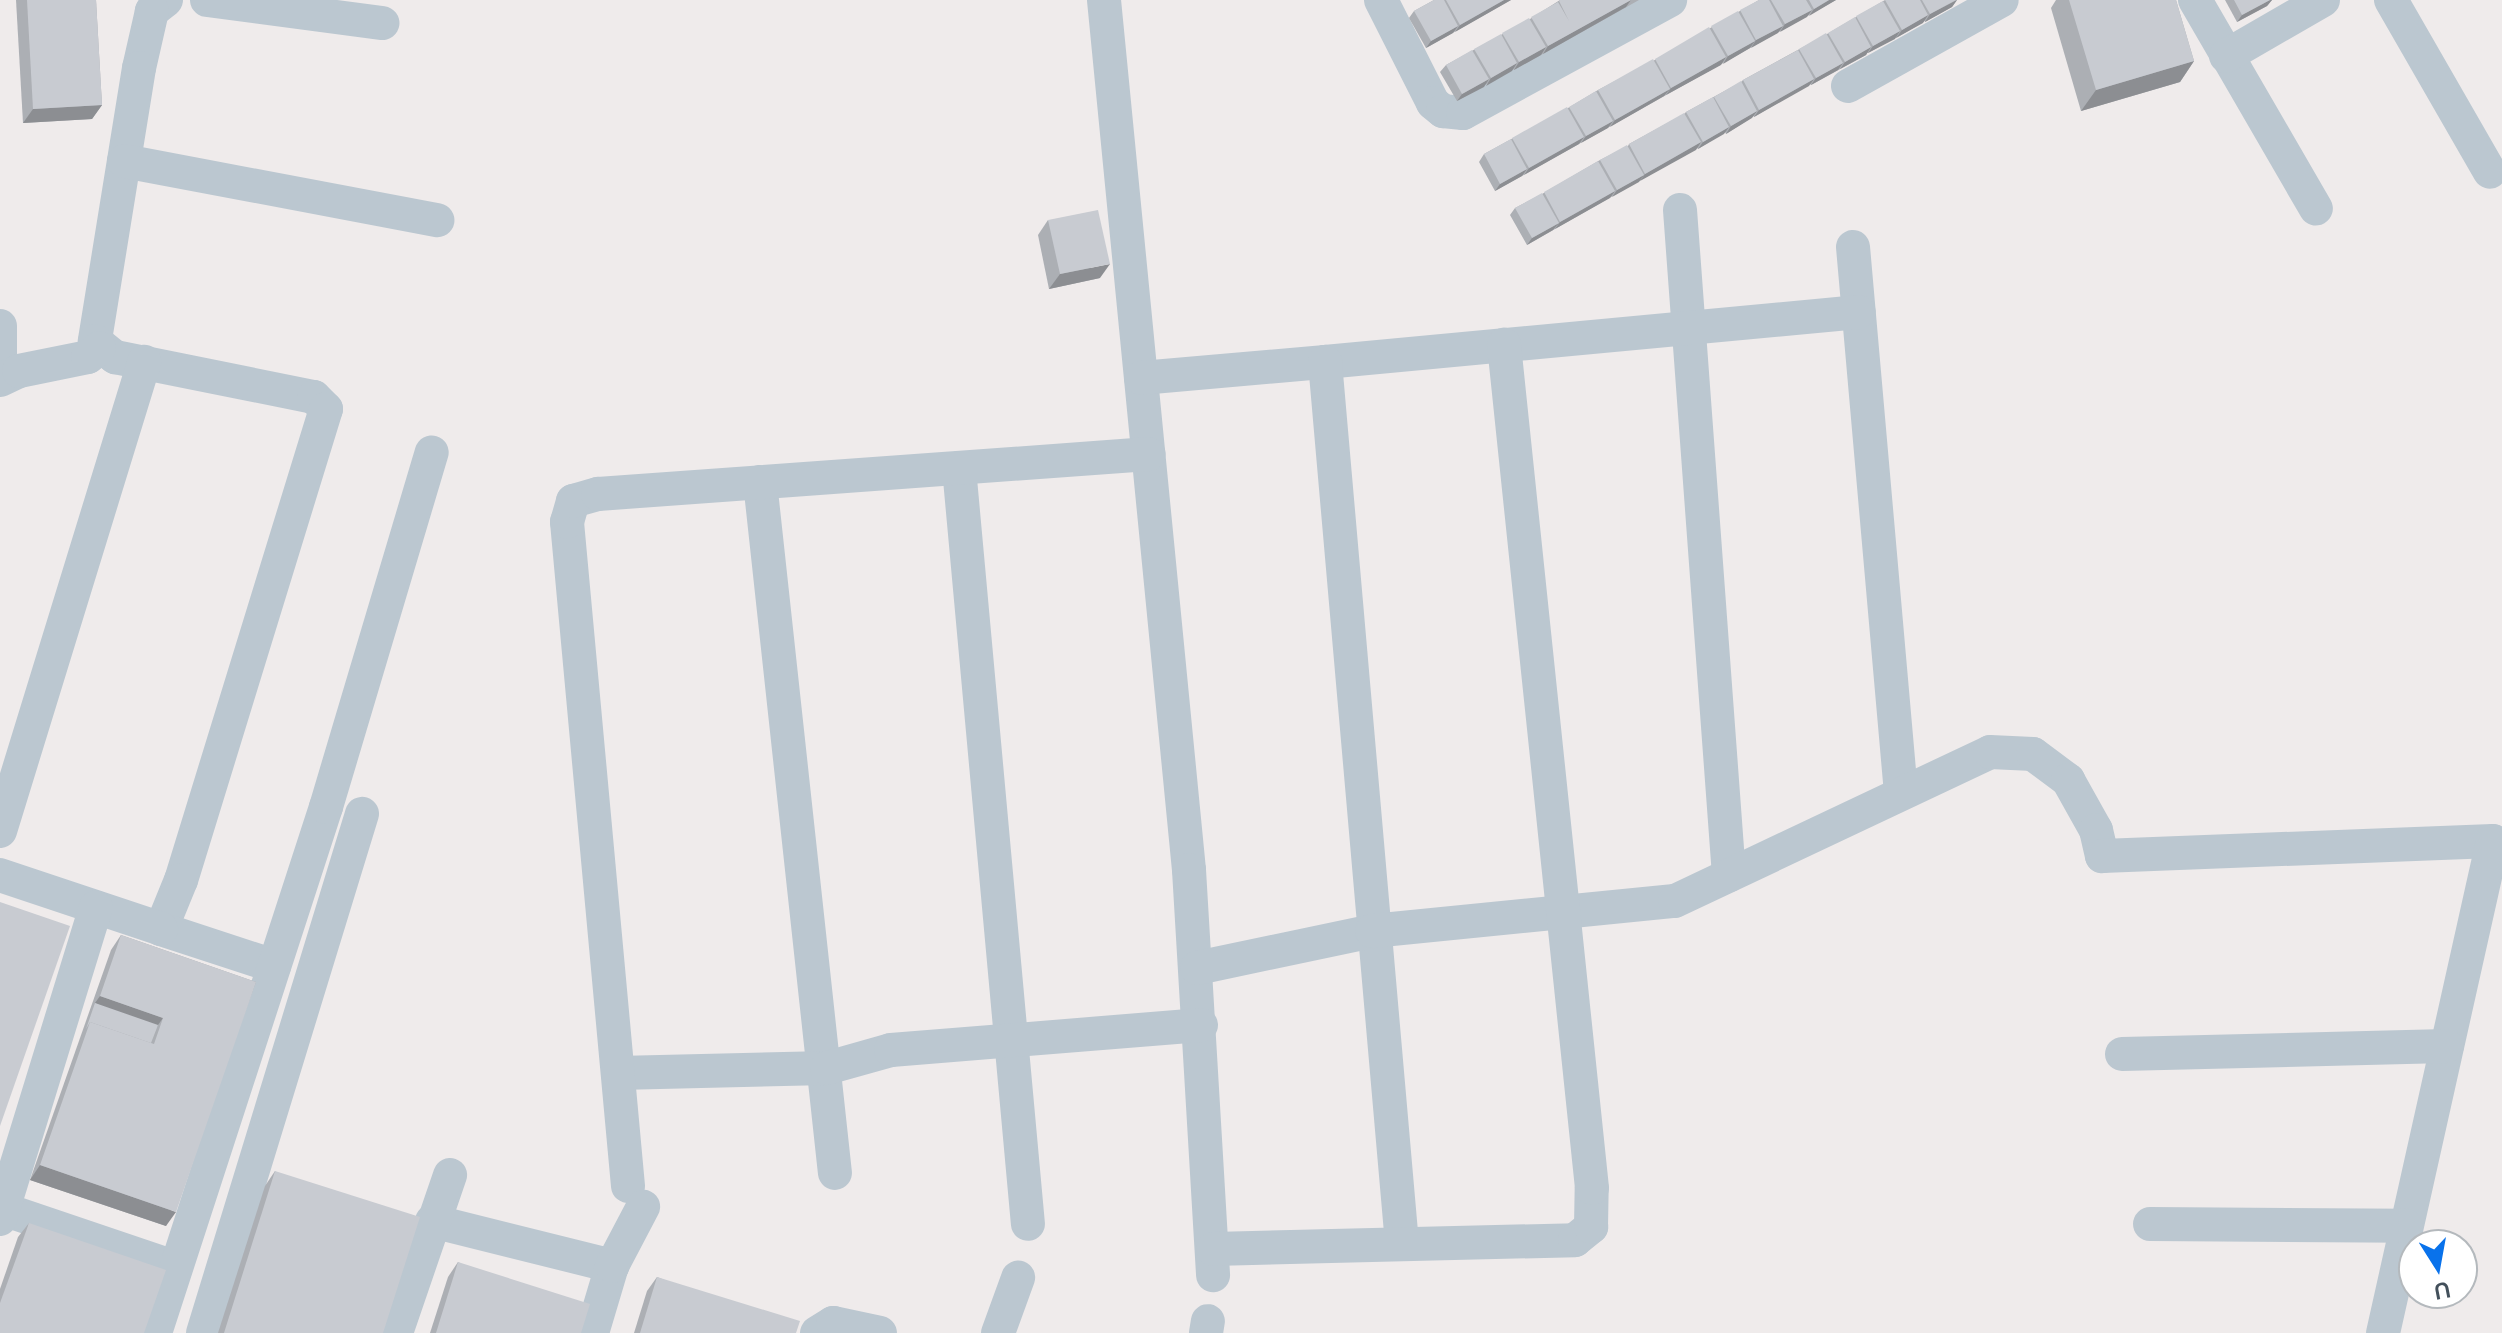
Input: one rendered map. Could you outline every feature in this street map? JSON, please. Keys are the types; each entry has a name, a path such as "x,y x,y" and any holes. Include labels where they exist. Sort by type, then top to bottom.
{"street":[{"path":"99,348 95,334 152,11 166,0"},
{"path":"207,0 382,23"},
{"path":"1104,0 1197,968 1213,1262 1402,1244 1575,1240 1591,1227 1592,1188 1559,910 1504,345"},
{"path":"1381,0 1433,103 1443,111 1463,113 1670,0"},
{"path":"1848,86 2002,0"},
{"path":"2195,0 2316,209"},
{"path":"2226,56 2323,0"},
{"path":"2391,0 2490,172"},
{"path":"124,161 437,220"},
{"path":"1680,210 1729,875"},
{"path":"1853,247 1901,793"},
{"path":"1141,378 1859,312"},
{"path":"0,326 0,371"},
{"path":"99,348 144,362 314,397 326,409 326,419 161,929"},
{"path":"0,380 19,371 88,357 99,348"},
{"path":"0,831 144,362"},
{"path":"1325,362 1372,931 1402,1244"},
{"path":"155,1333 274,966 432,452"},
{"path":"592,1333 636,1197 618,1073 569,510 573,501 598,494 1149,454"},
{"path":"959,468 1028,1224"},
{"path":"760,482 827,1068 835,1173"},
{"path":"1197,968 1372,931 1559,910 1675,901 1990,752 2033,754 2068,780 2096,830 2102,856 2493,841 2383,1333"},
{"path":"203,1333 362,814"},
{"path":"0,875 274,966"},
{"path":"96,907 3,1201 174,1267"},
{"path":"618,1073 827,1068 891,1050 1201,1025"},
{"path":"2122,1054 2447,1046"},
{"path":"396,1333 450,1175"},
{"path":"432,1221 612,1266"},
{"path":"2150,1224 2406,1226"},
{"path":"998,1333 1018,1278"},
{"path":"817,1333 833,1323 847,1323 880,1333"}],"building":[{"path":"27,0 96,0 102,105 33,109"},
{"path":"1434,0 1444,0 1458,26 1431,41 1414,11"},
{"path":"1446,0 1504,0 1460,25"},
{"path":"1560,0 1631,0 1548,46 1531,17 1558,2 1569,21"},
{"path":"1759,0 1769,0 1783,26 1756,40 1740,10"},
{"path":"1771,0 1806,0 1812,10 1785,24"},
{"path":"1809,0 1829,0 1814,9"},
{"path":"1885,0 1920,0 1928,15 1902,30"},
{"path":"1922,0 1956,0 1930,14"},
{"path":"2069,0 2176,0 2194,61 2096,90"},
{"path":"2234,0 2270,0 2242,15"},
{"path":"1883,1 1900,31 1873,46 1856,16"},
{"path":"1738,11 1755,41 1728,56 1711,26"},
{"path":"1855,17 1871,47 1845,62 1828,33"},
{"path":"1529,18 1546,47 1519,62 1502,33"},
{"path":"1709,27 1726,57 1671,88 1655,59"},
{"path":"1826,33 1843,63 1816,78 1799,49"},
{"path":"1501,34 1517,63 1491,78 1474,49"},
{"path":"1472,50 1489,79 1462,94 1446,65"},
{"path":"1798,50 1814,79 1759,110 1743,80"},
{"path":"1653,59 1670,89 1615,120 1598,90"},
{"path":"1741,81 1757,111 1731,126 1714,97"},
{"path":"1596,91 1613,121 1586,136 1569,107"},
{"path":"1713,97 1729,127 1703,142 1686,112"},
{"path":"1567,107 1584,137 1529,168 1512,138"},
{"path":"1684,113 1701,142 1645,174 1629,144"},
{"path":"1511,139 1527,169 1500,184 1484,154"},
{"path":"1627,145 1644,175 1617,190 1600,160"},
{"path":"1598,161 1615,191 1560,222 1544,192"},
{"path":"1542,193 1559,223 1532,238 1515,208"},
{"path":"1098,210 1110,264 1060,274 1048,220"},
{"path":"0,902 70,926 0,1126"},
{"path":"121,935 256,982 176,1212 40,1165 90,1022 154,1044 163,1018 100,996"},
{"path":"95,1003 158,1025 151,1043 90,1022 86,1029"},
{"path":"275,1171 420,1217 383,1333 224,1333"},
{"path":"29,1223 166,1270 144,1333 0,1333 0,1303"},
{"path":"458,1262 590,1304 581,1333 436,1333"},
{"path":"657,1277 800,1321 796,1333 640,1333"}]}
